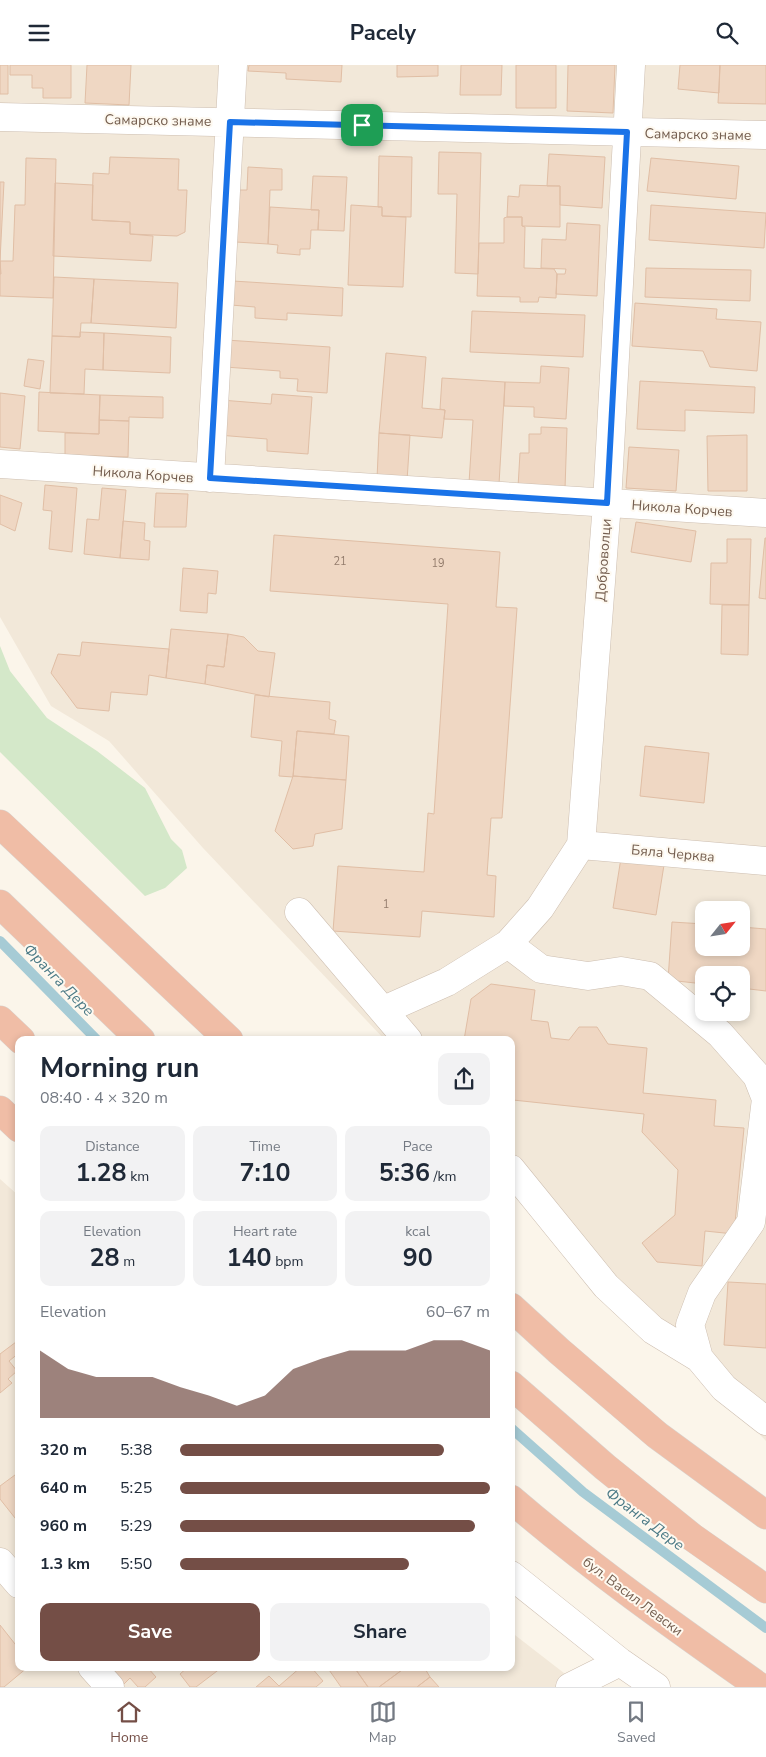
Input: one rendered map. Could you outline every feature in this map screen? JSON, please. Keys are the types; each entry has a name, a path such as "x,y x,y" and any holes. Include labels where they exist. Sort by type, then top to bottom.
{"highway":[{"path":"0,824 225,1036"},
{"path":"0,904 137,1036"},
{"path":"0,1020 17,1036"},
{"path":"0,1110 15,1124"},
{"path":"515,1311 657,1435 766,1515"},
{"path":"515,1388 634,1491 692,1537 766,1589"},
{"name":"бул. Васил Левски","path":"515,1502 553,1535 657,1615 760,1687"}],"street":[{"path":"210,478 233,65"},
{"name":"Доброволци","path":"580,845 607,503 632,65"},
{"name":"Самарско знаме","path":"0,117 766,135"},
{"name":"Никола Корчев","path":"0,464 766,513"},
{"path":"384,1010 447,982 508,944 540,908 580,845"},
{"name":"Бяла Черква","path":"580,845 766,861"},
{"path":"299,912 405,1036"},
{"path":"508,944 541,969 588,976 621,971 650,976 720,1034 757,1076 766,1099 751,1221 702,1293 690,1325 699,1358"},
{"path":"515,1174 606,1286 653,1330 699,1358 724,1389 766,1421"},
{"path":"515,1578 620,1662 656,1687"},
{"path":"570,1687 620,1662"},
{"path":"96,1671 110,1687"}],"shaded area":[{"path":"0,65 766,65 766,1441 515,1177 515,1036 381,1036 203,848 109,741 51,706 0,617"},
{"path":"0,1179 15,1192 15,1671 515,1671 515,1635 582,1687 0,1687"}],"green space":[{"path":"0,646 10,671 47,718 97,751 145,788 171,839 182,850 187,868 165,888 145,896 0,752"}],"building":[{"path":"0,65 8,65 8,94 0,94"},
{"path":"10,65 71,65 71,98 43,98 43,88 32,88 32,75 10,75"},
{"path":"87,65 131,65 129,105 85,103"},
{"path":"249,65 342,65 341,82 286,79 286,73 248,71"},
{"path":"397,65 438,65 438,76 397,77"},
{"path":"461,65 502,65 501,95 460,95"},
{"path":"516,65 556,65 556,108 516,108"},
{"path":"568,65 615,65 613,113 567,111"},
{"path":"680,65 720,65 719,93 678,89"},
{"path":"720,65 766,65 766,104 718,103"},
{"path":"439,152 481,153 478,274 455,273 457,194 438,194"},
{"path":"549,154 605,157 602,208 560,205 560,186 547,186"},
{"path":"379,156 412,157 411,217 382,216 382,207 378,207"},
{"path":"110,157 179,159 178,190 187,190 185,232 177,236 130,234 130,222 92,220 93,173 109,174"},
{"path":"26,158 56,159 53,298 0,296 0,261 13,261 15,205 25,205"},
{"path":"651,158 739,166 736,199 647,191"},
{"path":"248,167 282,169 282,190 270,190 268,244 236,242 238,190 247,190"},
{"path":"313,176 347,177 344,231 318,230 319,210 311,210"},
{"path":"0,182 4,182 0,261"},
{"path":"55,183 93,185 92,220 130,222 130,234 153,236 151,261 53,256"},
{"path":"520,185 560,186 560,227 522,226 522,217 507,217 508,196 519,197"},
{"path":"351,205 382,207 382,216 406,217 403,287 348,285"},
{"path":"651,205 766,213 764,248 649,240"},
{"path":"270,207 319,210 318,230 311,230 310,249 300,249 300,255 277,253 278,245 268,244"},
{"path":"522,217 522,226 525,227 524,268 554,269 557,274 556,298 539,297 538,302 520,302 520,297 477,296 479,243 504,243 504,218"},
{"path":"567,223 600,225 597,296 556,294 557,274 565,274 566,269 541,268 542,239 566,240"},
{"path":"646,268 751,270 750,301 645,297"},
{"path":"54,277 94,279 91,323 81,323 80,337 52,336"},
{"path":"94,279 178,283 176,328 91,323"},
{"path":"233,281 343,288 342,316 287,313 287,320 255,318 255,307 231,305"},
{"path":"635,303 717,309 716,319 761,322 757,371 710,367 703,351 632,346"},
{"path":"472,311 585,315 583,357 470,352"},
{"path":"80,332 104,333 103,370 85,369 84,394 50,393 52,336 80,337"},
{"path":"104,333 171,337 170,373 103,370"},
{"path":"226,340 330,347 327,393 297,391 298,379 280,378 280,371 225,367"},
{"path":"386,353 426,357 422,408 445,410 442,438 379,433"},
{"path":"28,359 44,361 40,389 24,386"},
{"path":"541,366 569,368 566,419 534,417 534,407 504,406 505,382 540,383"},
{"path":"442,378 505,382 499,484 469,483 473,420 444,419 445,410 440,409"},
{"path":"640,381 755,387 754,413 685,410 685,431 637,429"},
{"path":"39,392 100,395 99,434 38,431"},
{"path":"0,393 25,396 20,449 0,447"},
{"path":"272,394 312,397 308,454 267,451 267,439 218,435 221,400 271,404"},
{"path":"100,395 163,397 163,418 129,417 129,421 99,420"},
{"path":"99,420 129,421 128,457 65,455 65,433 99,434"},
{"path":"541,427 567,428 565,489 518,487 520,453 529,453 529,434 541,434"},
{"path":"379,433 410,435 407,481 377,479"},
{"path":"747,435 747,491 708,491 707,436"},
{"path":"629,447 679,450 676,491 626,488"},
{"path":"45,485 77,488 72,552 49,549 52,511 43,510"},
{"path":"102,488 126,490 120,558 84,554 87,519 99,520"},
{"path":"156,493 188,494 186,527 154,527"},
{"path":"0,495 22,503 15,531 0,524"},
{"path":"123,521 145,523 144,540 150,541 149,560 120,558"},
{"path":"636,522 696,531 691,562 631,552"},
{"path":"274,535 500,552 496,607 517,608 502,818 491,818 487,875 496,876 494,917 422,911 420,937 333,931 338,866 424,872 428,813 434,814 448,604 270,591"},
{"path":"766,538 766,599 759,598"},
{"path":"727,539 751,539 749,605 710,604 711,563 727,563"},
{"path":"183,568 218,571 216,594 208,593 207,613 180,611"},
{"path":"722,605 749,605 748,655 721,654"},
{"path":"171,629 228,634 224,667 207,665 205,684 166,678"},
{"path":"228,634 244,637 258,651 275,653 269,697 205,684 207,665 224,667"},
{"path":"82,642 169,649 166,678 149,675 147,695 111,692 109,711 77,708 51,673 58,654 80,656"},
{"path":"255,695 330,702 329,719 336,721 334,734 297,731 293,777 279,776 282,741 251,737"},
{"path":"297,731 349,736 346,780 293,776"},
{"path":"645,746 709,753 704,803 640,796"},
{"path":"293,776 346,780 342,829 315,834 313,846 293,849 275,831"},
{"path":"621,858 664,865 656,915 613,908"},
{"path":"672,922 695,923 695,956 750,956 750,928 766,929 766,991 750,989 750,966 695,966 695,983 668,980"},
{"path":"491,984 535,990 531,1020 548,1022 551,1038 569,1040 579,1027 597,1027 608,1044 647,1048 643,1093 716,1100 714,1126 744,1128 734,1234 705,1231 702,1266 657,1262 642,1243 675,1215 678,1170 642,1132 644,1114 515,1100 515,1036 465,1036 471,999"},
{"path":"728,1282 766,1284 766,1348 724,1345"},
{"path":"15,1343 15,1356 9,1361 15,1368 15,1373 8,1379 12,1383 0,1393 0,1354"},
{"path":"15,1475 15,1518 0,1499 0,1486"},
{"path":"0,1625 15,1644 15,1671 23,1671 4,1687 0,1687"},
{"path":"113,1671 151,1671 156,1677 145,1687 138,1687 130,1678 124,1684"},
{"path":"183,1671 217,1671 196,1687 190,1687 180,1674"},
{"path":"296,1671 314,1671 323,1681 316,1687 256,1687 269,1676 279,1686"},
{"path":"330,1671 357,1671 368,1687 341,1687"},
{"path":"357,1671 401,1671 379,1687 368,1687"},
{"path":"401,1671 426,1671 430,1677 417,1687 379,1687"},
{"path":"430,1677 439,1687 417,1687"}],"waterway":[{"name":"Франга Дере","path":"0,941 93,1036"},
{"name":"Франга Дере","path":"515,1432 583,1492 766,1628"}],"route":[{"path":"230,122 362,125 627,132 607,503 210,478 230,122"}]}
